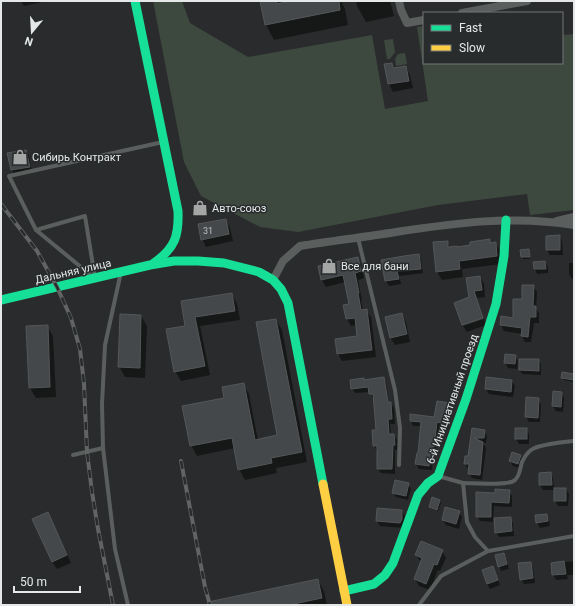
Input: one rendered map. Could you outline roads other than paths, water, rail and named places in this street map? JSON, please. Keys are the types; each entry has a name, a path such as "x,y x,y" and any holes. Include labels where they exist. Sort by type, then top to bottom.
{"street":[{"path":"136,1 178,211 178,228 174,241 168,251 161,258 150,265"},
{"path":"399,1 407,23 423,20"},
{"path":"468,12 528,1"},
{"path":"554,222 574,217"},
{"path":"347,605 288,303 282,289 273,280 283,261 300,246 438,225 506,220 554,222 574,225"},
{"name":"6-й Инициативный проезд","path":"344,591 374,584 385,575 393,563 418,494 428,483 438,476 466,399 496,304 504,256 506,220"},
{"name":"Дальняя улица","path":"1,300 150,265 174,261 224,263 259,272 273,280"}],"lane":[{"path":"95,278 36,230 9,176 164,141"},
{"path":"36,230 85,216 95,278"},
{"path":"358,238 395,390 400,428 399,465"},
{"path":"121,272 105,345 102,404 103,448 115,548 128,605"},
{"path":"438,476 463,483 507,483 515,480 520,473 527,454 532,449 539,446 574,441"},
{"path":"73,455 103,448"},
{"path":"463,483 468,522 475,537 488,551"},
{"path":"419,605 441,576 488,551 574,536"}],"railway":[{"path":"1,204 37,251 57,287 71,318 80,349 84,384 87,452 92,492 113,605"},
{"path":"181,461 205,587 210,605"}],"place":[{"name":"Сибирь Контракт","path":"20,157"},
{"name":"Авто-союз","path":"200,208"},
{"name":"Все для бани","path":"329,266"}]}
